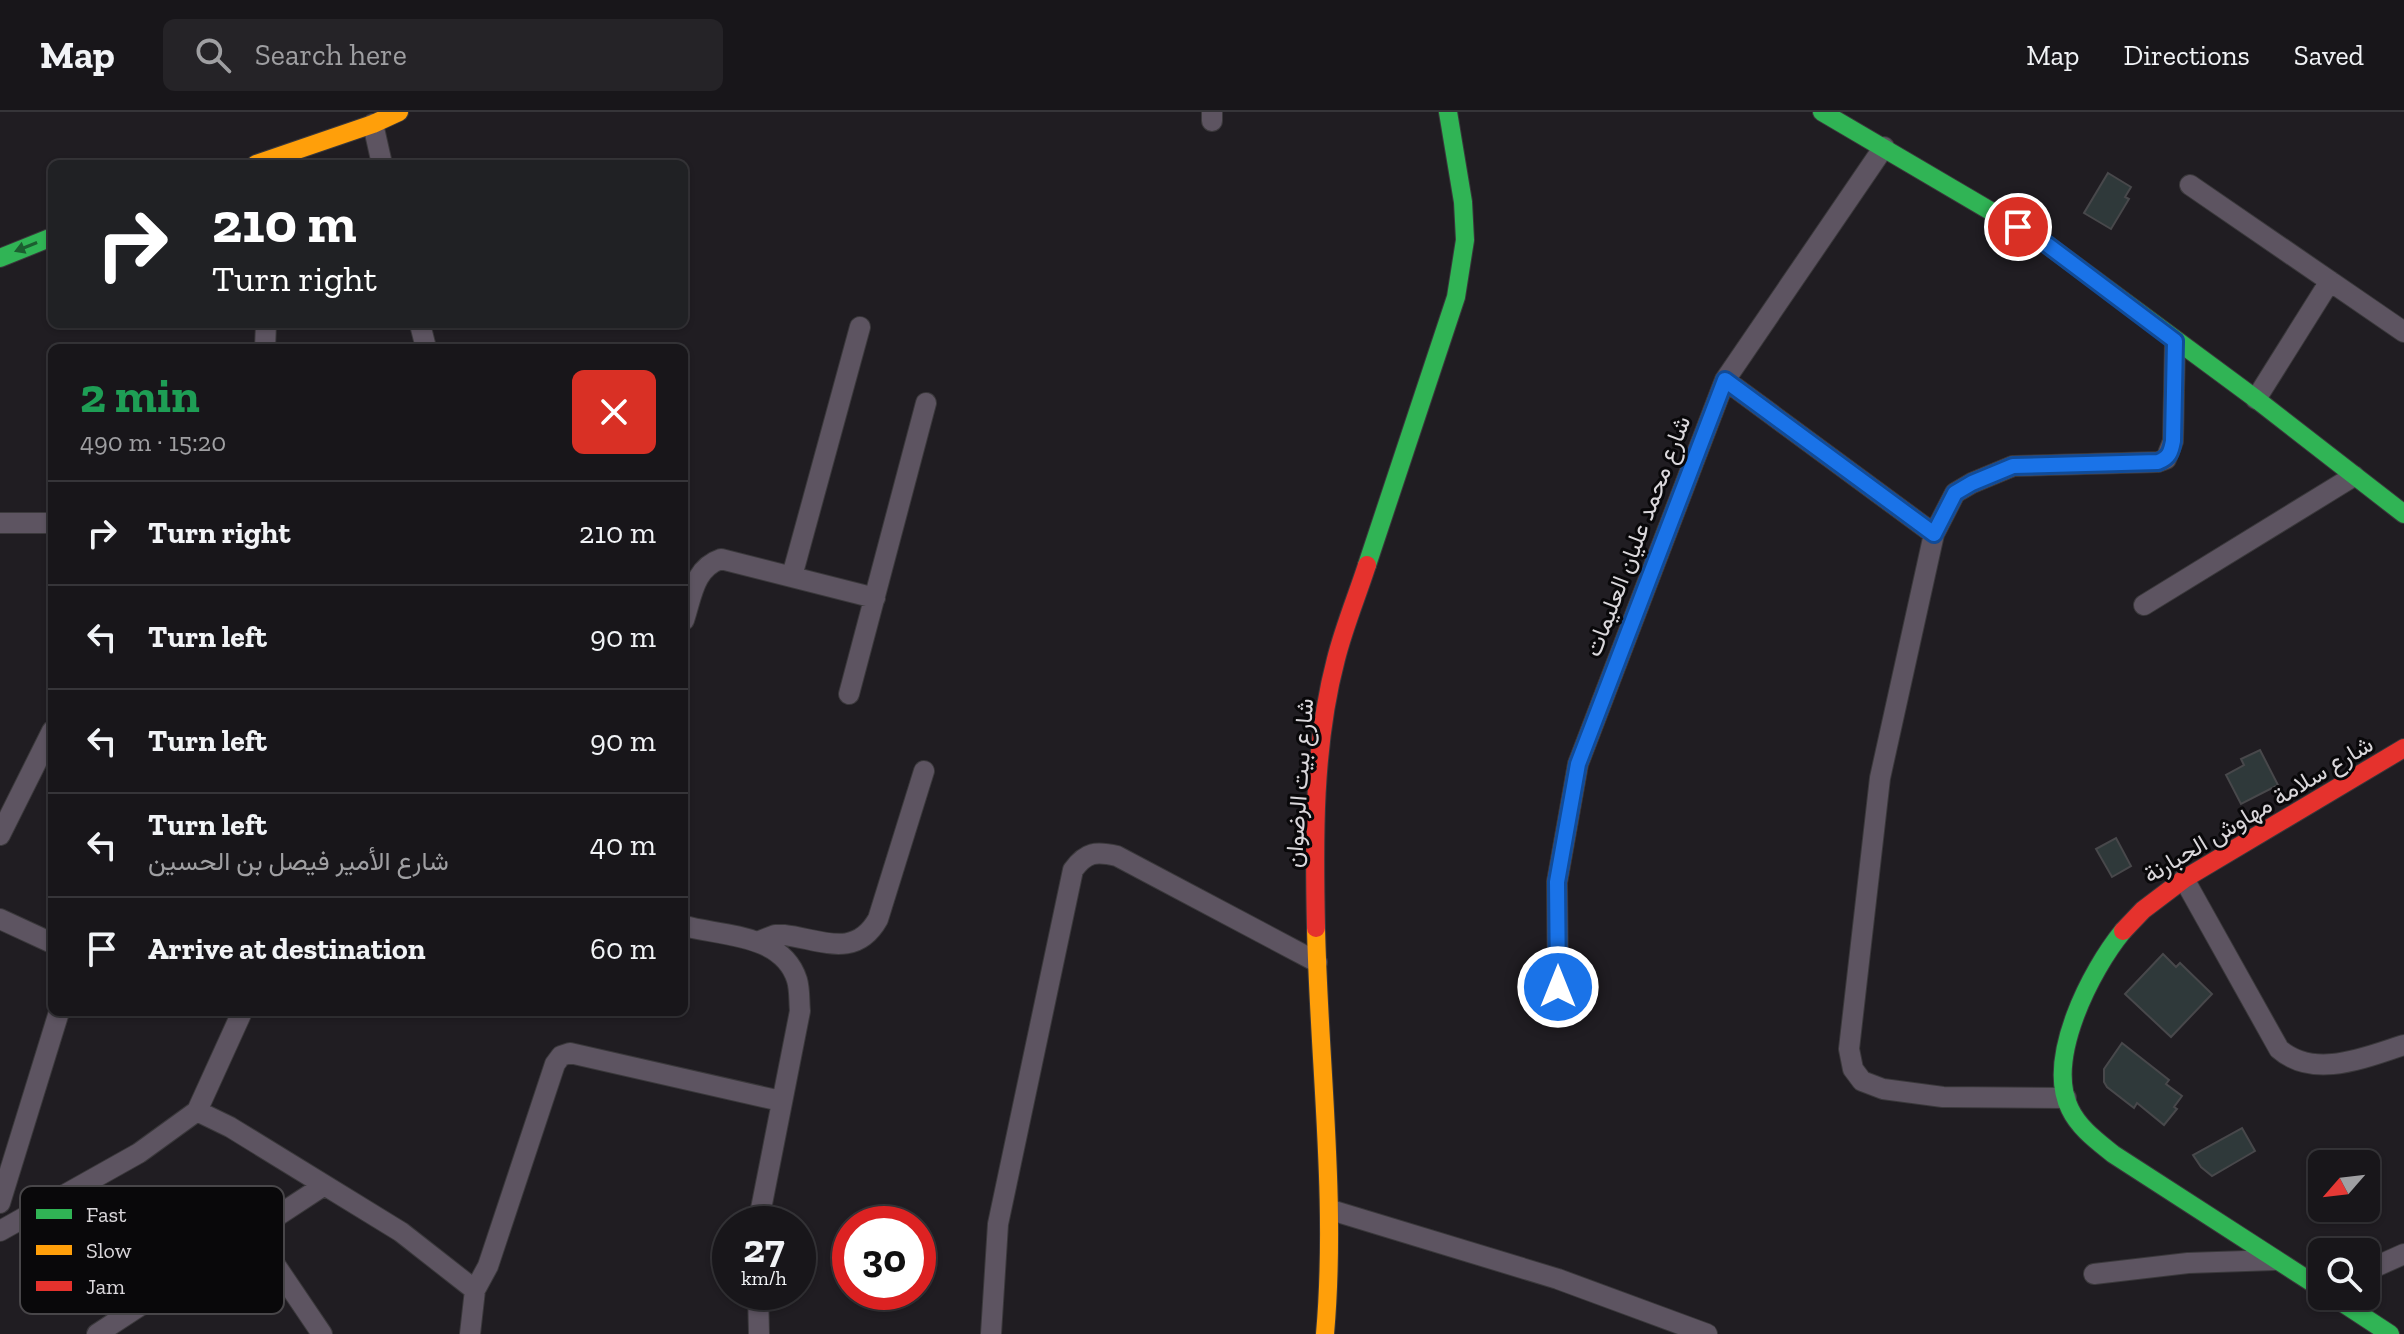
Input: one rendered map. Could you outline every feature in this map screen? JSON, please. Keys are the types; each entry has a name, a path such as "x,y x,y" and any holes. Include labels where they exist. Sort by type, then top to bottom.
{"street":[{"path":"268,160 399,112"},
{"name":"شارع بيت الرضوان","path":"1325,1334 1330,1282 1331,1210 1317,962 1316,845 1320,759 1327,701 1345,629 1456,297 1465,240 1463,202 1448,112"},
{"path":"1822,112 2045,243 2256,399 2404,514"},
{"path":"373,124 381,160"},
{"name":"شارع محمد عليان العليمات","path":"1558,987 1557,882 1578,764 1725,380 1884,147"},
{"path":"2190,185 2404,332"},
{"path":"0,258 48,239"},
{"path":"0,274 48,256"},
{"path":"2256,399 2330,281"},
{"path":"792,576 860,327"},
{"path":"2175,341 2173,441 2166,459 2158,462 2013,466 1955,493 1934,534 1880,778 1849,1049 1853,1069 1862,1081 1883,1089 1943,1097 2066,1098 2084,1129 2113,1154 2308,1280"},
{"path":"1725,380 1934,534"},
{"path":"849,694 926,403"},
{"path":"2144,605 2354,476"},
{"path":"0,523 48,523"},
{"path":"688,608 701,570 710,562 721,559 875,598"},
{"path":"0,835 48,739"},
{"name":"شارع سلامة مهاوش الحبارنة","path":"2066,1098 2065,1063 2074,1020 2093,972 2136,914 2184,879 2404,748"},
{"path":"757,942 784,935 843,945 874,928 924,771"},
{"path":"991,1334 998,1224 1073,870 1080,860 1090,853 1103,852 1117,856 1317,962"},
{"path":"2184,879 2279,1049 2290,1059 2308,1064 2348,1063 2404,1045"},
{"path":"0,919 48,941"},
{"path":"688,927 757,942 784,957 798,982 800,1011 761,1206"},
{"path":"0,1203 58,1016"},
{"path":"80,1186 139,1153 197,1111 240,1016"},
{"path":"470,1334 475,1290 488,1266 555,1064 561,1056 570,1053 781,1101"},
{"path":"197,1111 230,1127 401,1232 475,1290"},
{"path":"284,1212 323,1186"},
{"path":"1331,1210 1569,1283 1707,1334"},
{"path":"0,1231 20,1220"},
{"path":"2380,1265 2404,1254"},
{"path":"2094,1274 2188,1263 2275,1260"},
{"path":"284,1278 322,1334"},
{"path":"758,1310 759,1334"},
{"path":"2353,1310 2390,1334"},
{"path":"97,1334 128,1314"}],"building":[{"path":"2108,173 2131,187 2125,197 2129,199 2111,229 2084,213"},
{"path":"2260,750 2278,785 2241,804 2226,775 2244,765 2241,759"},
{"path":"2116,838 2131,866 2112,877 2096,849"},
{"path":"2163,954 2176,967 2180,963 2212,994 2171,1037 2125,994"},
{"path":"2122,1043 2169,1080 2166,1084 2182,1096 2174,1107 2177,1109 2164,1125 2137,1103 2134,1108 2104,1082 2104,1069"},
{"path":"2242,1128 2255,1151 2212,1176 2193,1155"}],"traffic: fast":[{"path":"1367,565 1456,297 1465,240 1463,202 1448,112"},
{"path":"1822,112 2045,243 2256,399 2404,514"},
{"path":"0,258 48,239"},
{"path":"2123,931 2086,991 2067,1041 2063,1066 2064,1089 2070,1109 2089,1134 2113,1154 2308,1280"},
{"path":"2353,1310 2390,1334"}],"traffic: slow":[{"path":"268,160 399,112"},
{"path":"1316,928 1328,1182 1325,1334"}],"traffic: jam":[{"path":"1316,928 1315,827 1323,725 1339,647 1367,565"},
{"path":"2123,931 2143,910 2184,879 2404,748"}],"route":[{"path":"1558,987 1557,882 1578,764 1725,380 1934,534 1955,493 2013,466 2158,462 2166,459 2173,441 2175,341 2045,243 2018,227"}]}
